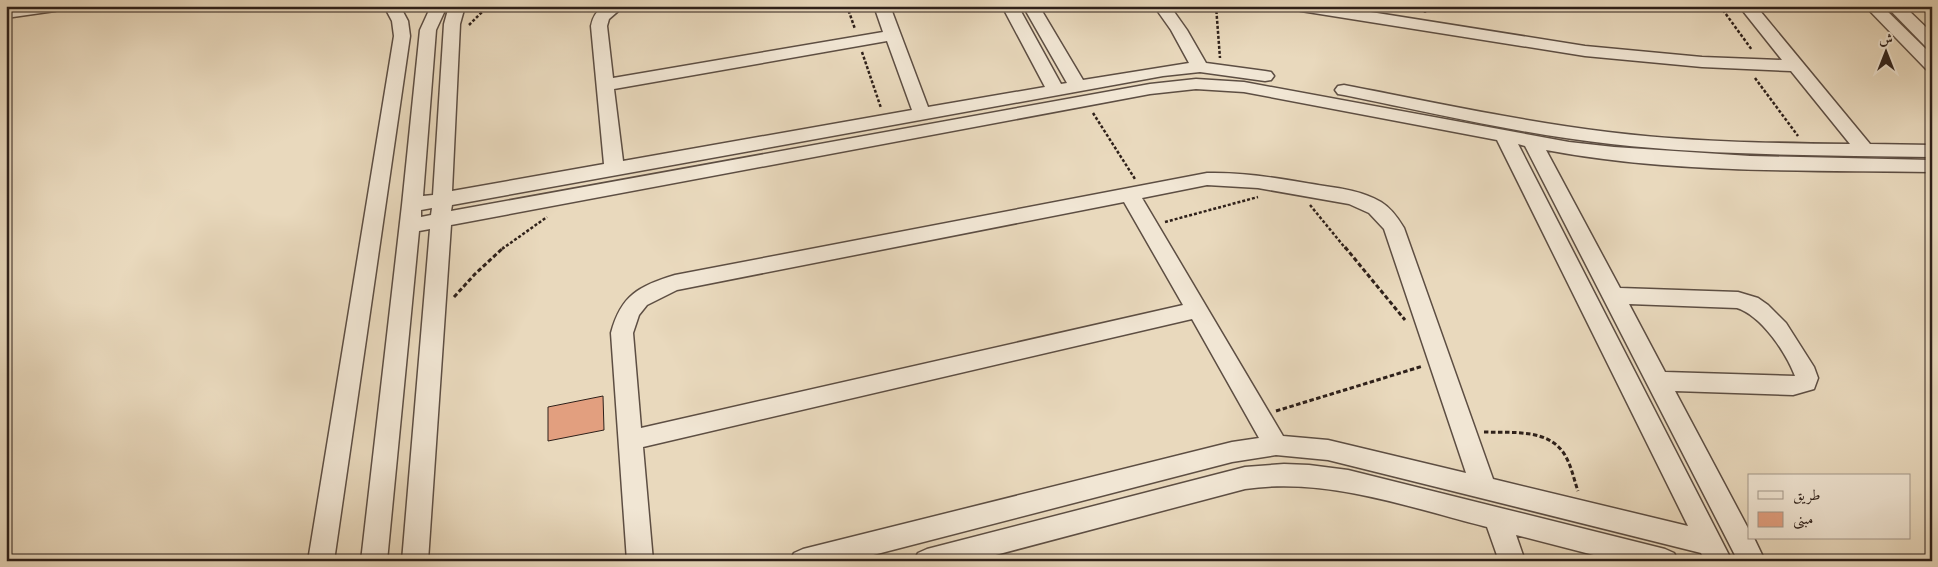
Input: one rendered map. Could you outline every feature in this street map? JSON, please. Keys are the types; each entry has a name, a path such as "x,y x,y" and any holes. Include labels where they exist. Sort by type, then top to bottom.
{"street":[{"path":"6,13 55,6"},
{"path":"321,561 402,36 400,21 392,6"},
{"path":"374,561 411,216 428,30 439,6"},
{"path":"415,561 441,210 452,24 456,6"},
{"path":"614,169 598,26 601,17 616,6"},
{"path":"882,6 922,114"},
{"path":"1010,6 1056,90"},
{"path":"1031,6 1082,94"},
{"path":"1162,6 1179,30 1200,67"},
{"path":"1300,6 1585,51 1745,65 1796,66"},
{"path":"1747,6 1864,149"},
{"path":"1873,6 1932,65"},
{"path":"1894,6 1932,43"},
{"path":"605,85 893,35"},
{"path":"441,210 614,169 922,114 991,110 1056,90 1082,94 1163,71 1200,67 1221,69 1569,132 1611,146 1691,145 1932,150"},
{"path":"411,216 1082,94 1173,85 1220,84 1244,87 1532,141 1611,146 1733,163 1932,166"},
{"path":"1504,136 1714,552"},
{"path":"1532,141 1752,561"},
{"path":"640,561 622,333 626,316 637,301 655,290 685,281 1186,182 1221,178 1251,180 1360,200 1375,207 1387,217 1394,228 1483,488"},
{"path":"1136,192 1148,226 1276,445"},
{"path":"1612,296 1738,300 1755,305 1768,315 1806,373 1807,378 1806,383 1801,386 1657,381"},
{"path":"631,440 1197,310"},
{"path":"803,561 1253,447 1276,445 1328,450 1586,513 1714,552"},
{"path":"927,561 1245,478 1269,474 1295,473 1348,481 1665,561"},
{"path":"1131,478 1144,504"},
{"path":"1497,519 1512,561"}],"path":[{"path":"847,6 885,121"},
{"path":"1216,6 1221,69"},
{"path":"1720,6 1763,65"},
{"path":"1745,65 1807,148"},
{"path":"1082,94 1136,192"},
{"path":"1295,188 1408,324"},
{"path":"1148,226 1258,197"},
{"path":"452,300 475,273 501,248 530,227 554,213"},
{"path":"1259,416 1440,361"},
{"path":"1463,431 1535,436 1553,442 1566,457 1586,513"}],"building":[{"path":"603,396 604,430 548,441 548,407"}]}
